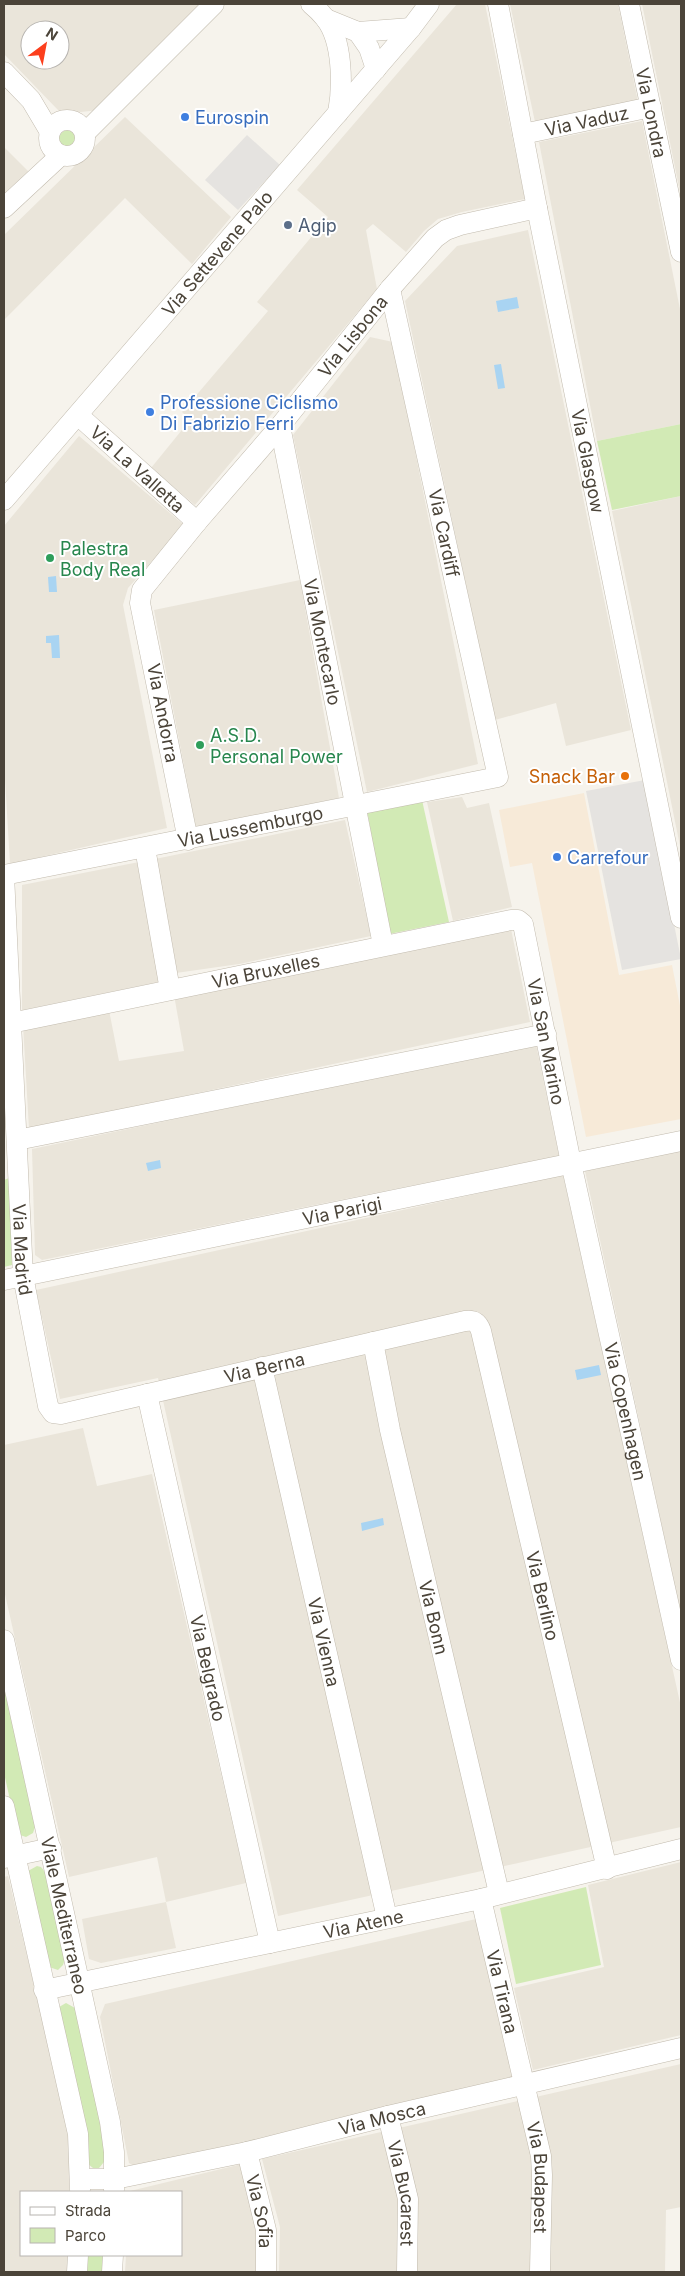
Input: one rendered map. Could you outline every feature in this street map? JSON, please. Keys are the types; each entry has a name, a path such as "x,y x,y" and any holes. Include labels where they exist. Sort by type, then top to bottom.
{"street":[{"path":"4,72 31,100 69,127 85,141 79,152 68,156 61,155 53,149 49,138 69,127 106,111 214,4"},
{"path":"311,4 326,19 339,50 342,89 338,113"},
{"name":"Via Settevene Palo","path":"4,500 79,416 411,28 429,4"},
{"name":"Via Glasgow","path":"498,4 537,208 678,880 681,918"},
{"name":"Via Londra","path":"629,4 681,252"},
{"path":"326,19 358,32 411,28"},
{"path":"358,32 369,48 376,69"},
{"path":"339,50 376,69"},
{"name":"Via Vaduz","path":"522,134 651,107"},
{"path":"4,208 61,155"},
{"name":"Via Lisbona","path":"144,587 280,426 390,289 433,240 446,230 537,208"},
{"name":"Via Cardiff","path":"390,289 498,777"},
{"name":"Via La Valletta","path":"79,416 197,522"},
{"name":"Via Montecarlo","path":"280,426 383,945"},
{"name":"Via Andorra","path":"144,587 140,595 140,603 188,840"},
{"name":"Via Lussemburgo","path":"4,875 498,777"},
{"path":"145,848 170,990"},
{"name":"Via Madrid","path":"4,875 17,1140 13,1278 46,1400 52,1411"},
{"name":"Via Bruxelles","path":"11,1023 383,945 511,920 521,922"},
{"name":"Via San Marino","path":"521,922 526,930 570,1163"},
{"path":"17,1140 546,1034"},
{"name":"Via Parigi","path":"13,1278 681,1141"},
{"name":"Via Copenhagen","path":"570,1163 681,1660"},
{"name":"Via Berna","path":"52,1411 61,1414 465,1321 476,1322"},
{"name":"Via Berlino","path":"476,1322 482,1331 606,1868"},
{"name":"Via Bonn","path":"373,1342 390,1430 490,1896"},
{"name":"Via Vienna","path":"262,1367 387,1918"},
{"name":"Via Belgrado","path":"147,1394 270,1943"},
{"name":"Viale Mediterraneo","path":"4,1640 111,2129 115,2185"},
{"name":"Viale Mediterraneo","path":"4,1806 9,1857 44,1990 78,2134 80,2185"},
{"path":"9,1857 51,1848"},
{"name":"Via Atene","path":"44,1990 490,1896 681,1849"},
{"name":"Via Tirana","path":"490,1896 525,2085"},
{"name":"Via Mosca","path":"80,2185 115,2185 388,2116 681,2048"},
{"name":"Via Budapest","path":"525,2085 542,2163 540,2272"},
{"name":"Via Bucarest","path":"388,2116 408,2199 407,2272"},
{"name":"Via Sofia","path":"247,2152 266,2230 266,2272"},
{"path":"77,2272 78,2256"},
{"path":"112,2256 112,2272"}],"shaded area":[{"path":"4,4 204,4 99,110 81,112 59,111 4,54"},
{"path":"457,4 485,4 525,199 438,219 424,231 406,252 373,224 366,230 377,289 195,505 151,468 190,420 182,412 268,311 257,302 328,217 297,190"},
{"path":"510,4 618,4 638,102 535,122"},
{"path":"642,4 681,4 681,197"},
{"path":"125,117 231,217 192,264 125,198 4,320 4,235"},
{"path":"642,121 681,314 681,424 597,441 539,142"},
{"path":"247,135 280,165 238,210 205,180"},
{"path":"4,147 29,172 4,197"},
{"path":"528,230 631,730 566,746 556,703 495,720 405,301 457,246"},
{"path":"370,337 393,342 478,764 367,792 293,435"},
{"path":"79,436 184,525 128,588 123,605 167,828 10,864 4,762 4,526"},
{"path":"681,496 681,851 612,511"},
{"path":"300,580 339,798 196,828 154,610"},
{"path":"645,780 681,959 622,970 586,791"},
{"path":"584,793 619,975 672,965 681,1011 681,1119 586,1137 532,863 510,867 499,810"},
{"path":"462,797 467,808 489,803 512,907 453,921 427,802"},
{"path":"345,820 371,936 239,964 176,973 155,859"},
{"path":"139,862 163,981 22,1010 22,885"},
{"path":"510,924 530,1022 29,1129 23,1025 108,1005 119,1061 184,1051 174,995"},
{"path":"536,1044 559,1156 42,1260 35,1255 32,1149"},
{"path":"681,1151 681,1614 585,1171"},
{"path":"563,1175 681,1707 681,1827 278,1916 158,1378 60,1399 36,1290"},
{"path":"83,1428 97,1486 152,1474 246,1883 166,1902 157,1857 69,1877 4,1590 4,1445"},
{"path":"681,1862 681,2035 533,2070 514,1988 604,1967 588,1885"},
{"path":"8,1876 70,2137 69,2191 20,2191 20,2256 68,2256 68,2272 4,2272 4,1877"},
{"path":"166,1902 176,1948 101,1963 89,1959 82,1919"},
{"path":"476,1919 515,2076 510,2084 135,2167 129,2163 100,2017 105,2004"},
{"path":"681,2064 681,2207 666,2210 665,2272 279,2272 280,2227 262,2159"},
{"path":"242,2164 260,2230 259,2272 125,2272 126,2256 182,2256 182,2191 130,2191"}],"green space":[{"path":"68,130 74,133 77,139 74,145 68,148 62,145 59,139 62,133"},
{"path":"681,424 681,496 612,510 597,441"},
{"path":"422,800 449,922 389,934 367,810"},
{"path":"9,1178 12,1265 4,1267 4,1180"},
{"path":"4,1686 35,1827 33,1833 26,1837 20,1835 17,1831 4,1773"},
{"path":"37,1866 41,1867 45,1872 65,1959 63,1965 58,1970 49,1967 28,1871"},
{"path":"586,1887 601,1965 516,1984 500,1908"},
{"path":"66,2003 75,2008 103,2132 105,2154 104,2162 99,2168 93,2168 88,2164 59,2007"},
{"path":"85,2256 104,2256 103,2272 84,2272"}],"water":[{"path":"517,297 519,308 498,312 496,301"},
{"path":"501,364 505,388 498,389 494,365"},
{"path":"56,576 57,592 49,592 48,577"},
{"path":"59,635 60,658 52,658 51,643 46,643 46,636"},
{"path":"160,1160 161,1168 148,1171 146,1163"},
{"path":"599,1365 601,1375 577,1380 575,1370"},
{"path":"383,1518 384,1525 362,1531 361,1523"}],"place":[{"name":"Eurospin","path":"185,117"},
{"name":"Agip","path":"288,225"},
{"name":"Professione Ciclismo Di Fabrizio Ferri","path":"150,412"},
{"name":"Palestra Body Real","path":"50,558"},
{"name":"A.S.D. Personal Power","path":"200,745"},
{"name":"Snack Bar","path":"625,776"},
{"name":"Carrefour","path":"557,857"}]}
